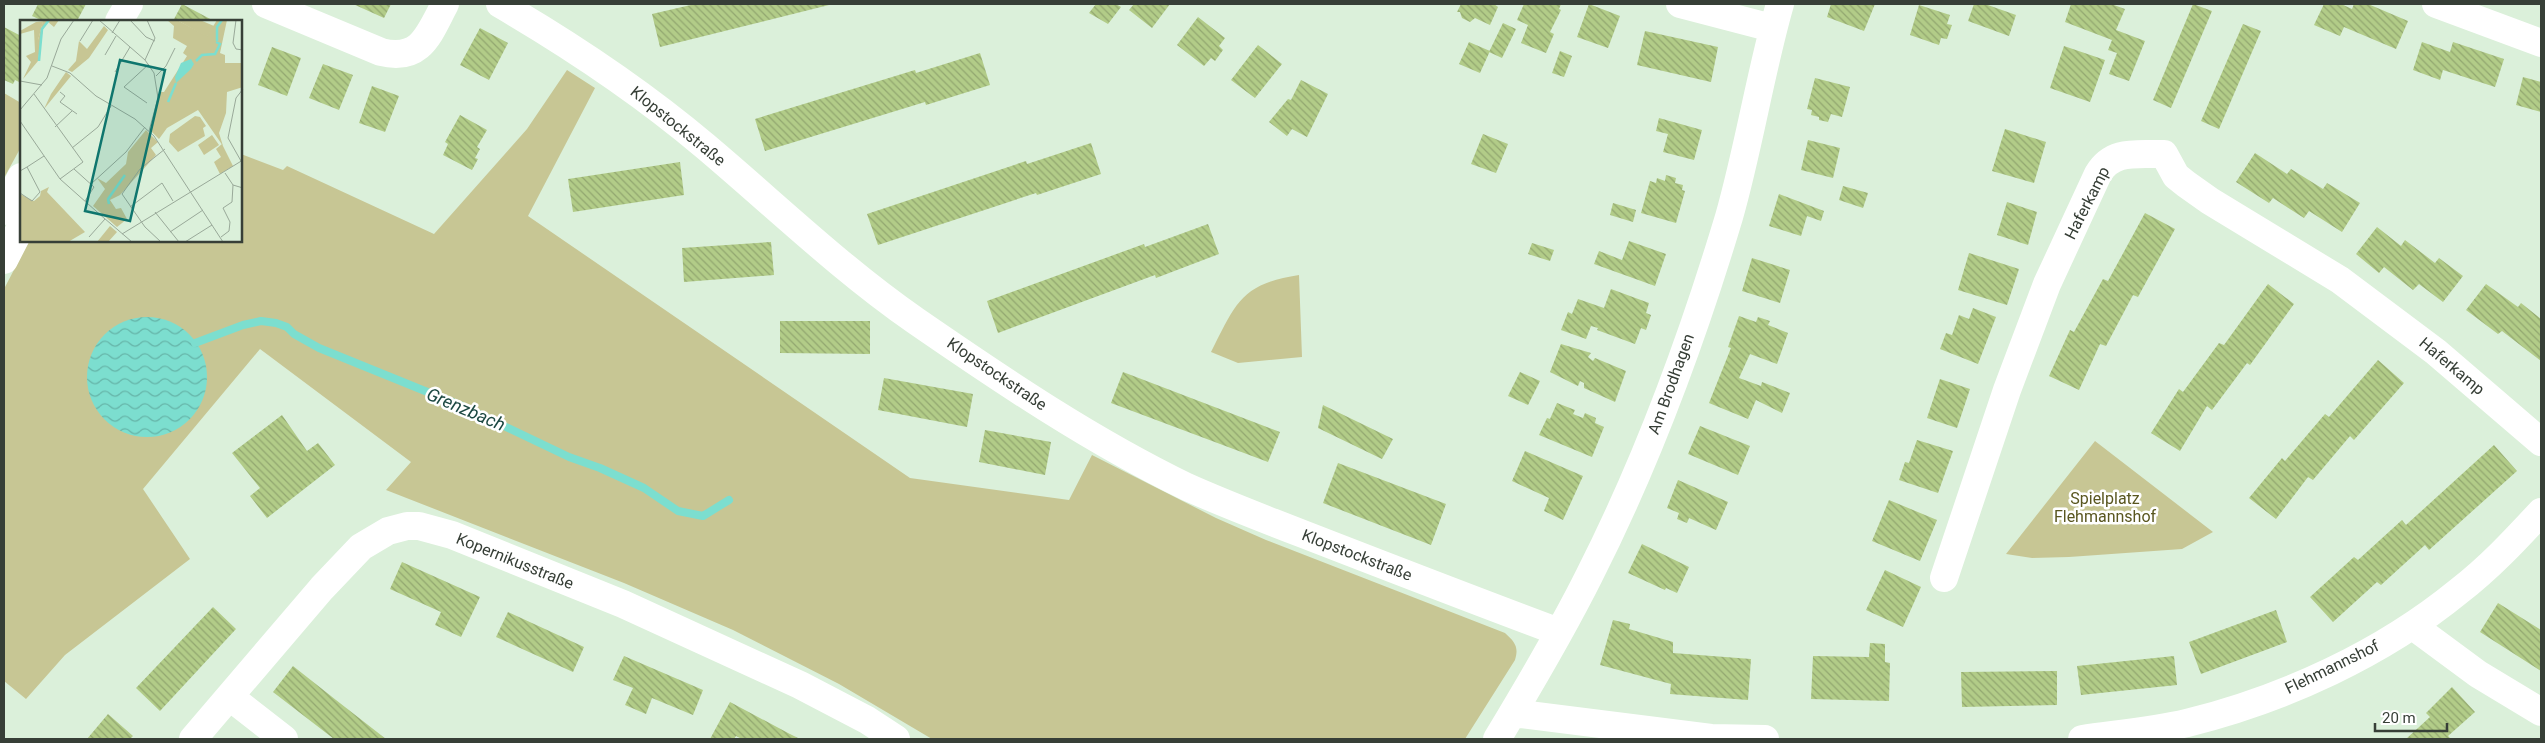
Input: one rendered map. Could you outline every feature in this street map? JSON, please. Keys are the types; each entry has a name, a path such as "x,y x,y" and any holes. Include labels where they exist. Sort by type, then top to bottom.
{"street":[{"path":"120,20 129,4"},
{"path":"266,4 381,52 396,55 409,53 419,47 427,37 445,4"},
{"name":"Klopstockstraße","path":"500,4 565,43 656,107 704,145 842,266 876,292 1022,393 1090,434 1184,485 1236,509 1559,632"},
{"path":"1680,4 1776,16"},
{"path":"2436,4 2541,43"},
{"name":"Am Brodhagen","path":"1497,739 1589,577 1625,502 1676,375 1711,272 1742,170 1776,16"},
{"name":"Haferkamp","path":"1944,578 2007,390 2047,284 2098,174 2105,163 2114,157 2164,154 2176,176 2186,184 2362,296 2443,357 2541,442"},
{"path":"4,211 20,179"},
{"path":"4,260 20,229"},
{"name":"Flehmannshof","path":"2082,739 2186,724 2236,709 2334,669 2413,626 2459,591 2506,549 2541,512"},
{"name":"Kopernikusstraße","path":"193,739 322,588 361,547 388,531 407,526 419,526 452,535 623,604 800,685 867,720 896,739"},
{"path":"2413,626 2478,674 2541,712"},
{"path":"230,697 284,739"},
{"path":"1513,713 1711,738 1765,739"}],"green space":[{"path":"567,70 595,88 528,216 910,478 1069,500 1092,455 1216,518 1266,540 1505,633 1515,645 1517,652 1515,660 1465,739 932,739 839,684 733,630 624,583 386,490 411,462 260,349 143,489 190,559 65,655 26,699 4,681 4,289 28,242 242,242 242,154 283,170 287,166 434,234 527,129"},
{"path":"4,93 20,102 20,149 4,178"},
{"path":"1299,275 1302,357 1238,363 1211,352 1235,308 1252,290 1264,284"},
{"name":"Spielplatz Flehmannshof","path":"2095,441 2213,532 2182,549 2069,557 2032,558 2006,554"}],"water":[{"path":"147,317 170,322 180,327 189,335 197,344 202,354 207,377 202,400 197,410 189,419 180,427 170,432 147,437 124,432 114,427 105,419 97,410 92,400 87,377 92,354 97,344 105,335 114,327 124,322"}],"building":[{"path":"38,4 86,4 78,20 41,20 32,16"},
{"path":"182,4 212,20 174,20"},
{"path":"353,4 391,4 384,18"},
{"path":"695,4 833,4 660,47 652,14"},
{"path":"1096,4 1116,4 1121,7 1108,24 1089,13"},
{"path":"1134,4 1170,4 1152,28 1129,10"},
{"path":"1461,4 1494,4 1498,7 1490,25 1475,18 1470,22 1462,18 1460,12 1457,12"},
{"path":"1524,4 1561,4 1559,9 1561,10 1550,32 1554,34 1546,53 1521,43 1528,25 1517,20"},
{"path":"1589,4 1620,16 1608,48 1577,37"},
{"path":"1831,4 1875,4 1864,31 1827,17"},
{"path":"1974,4 1985,4 2016,15 2009,36 1968,21"},
{"path":"2071,4 2111,4 2125,9 2116,30 2145,41 2129,81 2109,74 2117,53 2108,50 2112,40 2065,22"},
{"path":"2193,4 2212,11 2171,108 2153,100"},
{"path":"2324,4 2341,4 2352,9 2354,4 2368,4 2408,21 2396,49 2344,27 2340,36 2314,25"},
{"path":"1919,5 1950,15 1947,24 1952,25 1947,39 1941,38 1939,45 1910,35"},
{"path":"1198,17 1225,38 1219,46 1223,50 1215,61 1211,58 1204,66 1177,45"},
{"path":"1503,23 1516,29 1502,58 1489,52"},
{"path":"2243,24 2261,31 2219,129 2201,121"},
{"path":"4,27 20,35 20,82 15,80 13,84 4,80"},
{"path":"480,28 508,43 489,80 460,65"},
{"path":"1645,31 1718,47 1711,82 1637,65"},
{"path":"1469,42 1490,51 1480,73 1459,64"},
{"path":"2422,42 2450,52 2453,42 2504,59 2495,87 2443,70 2440,80 2413,70"},
{"path":"1258,45 1282,64 1255,98 1231,80"},
{"path":"2064,46 2105,60 2090,102 2050,88"},
{"path":"272,47 301,58 287,96 258,85"},
{"path":"1560,51 1572,56 1564,77 1552,73"},
{"path":"980,53 990,85 926,105 925,102 765,151 755,119 915,70 916,73"},
{"path":"323,64 353,75 339,110 309,98"},
{"path":"2523,77 2541,82 2541,112 2516,105"},
{"path":"1815,78 1850,87 1842,117 1831,114 1828,122 1819,120 1819,117 1811,115 1812,110 1807,109"},
{"path":"1301,80 1328,94 1307,137 1292,129 1287,136 1269,122 1288,99 1291,100"},
{"path":"372,86 399,96 385,132 359,123"},
{"path":"460,115 487,130 477,147 480,149 475,158 478,159 472,170 443,155 448,144 445,142"},
{"path":"1659,118 1702,130 1694,160 1663,152 1668,134 1656,131"},
{"path":"2005,129 2046,142 2034,183 1992,171"},
{"path":"1483,134 1508,144 1496,173 1471,164"},
{"path":"1808,140 1840,148 1833,178 1801,170"},
{"path":"1091,143 1101,174 1037,195 1036,193 878,245 867,214 1026,161 1027,164"},
{"path":"2255,153 2287,174 2291,169 2323,189 2327,183 2360,203 2342,232 2309,211 2304,218 2273,198 2269,203 2236,182"},
{"path":"680,162 684,195 573,212 568,179"},
{"path":"1666,175 1676,178 1675,183 1683,185 1682,190 1685,191 1676,223 1641,213 1650,181 1656,183 1657,178 1665,181"},
{"path":"1843,186 1868,193 1863,208 1839,200"},
{"path":"1779,194 1824,211 1821,221 1807,216 1801,236 1769,226"},
{"path":"2007,202 2037,212 2028,245 1997,235"},
{"path":"1613,203 1636,210 1633,222 1610,215"},
{"path":"2145,213 2175,229 2138,297 2133,295 2106,346 2100,344 2079,390 2049,376 2070,330 2074,332 2103,279 2108,281"},
{"path":"1208,224 1219,254 1156,278 1155,275 998,333 987,301 1144,244 1145,247"},
{"path":"2377,227 2401,246 2405,240 2435,263 2439,258 2463,276 2443,302 2419,284 2413,290 2384,267 2379,273 2356,254"},
{"path":"1629,241 1666,254 1655,286 1594,264 1599,251 1622,260"},
{"path":"771,242 774,275 684,282 682,248"},
{"path":"1532,243 1554,250 1550,261 1528,254"},
{"path":"1969,253 2019,269 2007,305 1958,290"},
{"path":"1752,258 1790,270 1780,303 1742,291"},
{"path":"2268,284 2294,304 2250,365 2247,363 2212,410 2207,406 2180,451 2151,433 2179,389 2183,392 2219,343 2224,345"},
{"path":"2486,284 2518,307 2521,303 2541,319 2541,361 2502,331 2498,334 2466,310"},
{"path":"1611,289 1649,303 1646,313 1651,315 1646,330 1641,328 1635,344 1591,326 1586,339 1561,330 1568,312 1572,314 1578,299 1604,308"},
{"path":"1973,308 1996,317 1978,364 1940,349 1946,333 1952,335 1959,315 1969,319"},
{"path":"1739,316 1756,322 1758,317 1770,321 1768,325 1788,333 1777,364 1750,354 1739,378 1761,386 1762,382 1790,393 1782,413 1756,400 1748,419 1709,403 1731,348 1728,347"},
{"path":"780,321 870,321 870,354 780,353"},
{"path":"1561,344 1591,353 1588,357 1593,361 1595,358 1626,371 1615,402 1584,388 1584,383 1580,381 1578,386 1550,372"},
{"path":"2378,360 2404,383 2354,440 2350,436 2313,480 2308,477 2276,519 2249,498 2282,458 2285,461 2325,414 2329,417"},
{"path":"1123,372 1280,432 1268,462 1111,403"},
{"path":"1520,372 1540,381 1528,405 1508,396"},
{"path":"884,378 973,394 967,427 878,410"},
{"path":"1940,379 1970,389 1957,428 1927,418"},
{"path":"1557,403 1575,410 1573,414 1583,418 1585,413 1596,418 1595,423 1604,427 1592,457 1539,435 1547,418 1550,419"},
{"path":"1323,405 1393,439 1382,459 1318,428"},
{"path":"282,415 307,451 318,443 335,465 267,518 250,496 260,488 232,453"},
{"path":"1700,426 1750,446 1738,475 1688,454"},
{"path":"985,430 1051,442 1045,475 979,462"},
{"path":"1917,440 1953,451 1938,493 1899,480 1905,462 1909,463"},
{"path":"2494,445 2517,471 2429,550 2425,545 2381,585 2377,582 2333,622 2310,597 2354,557 2358,560 2402,520 2406,525"},
{"path":"1525,451 1583,476 1563,520 1544,511 1549,498 1512,481"},
{"path":"1338,463 1446,504 1431,545 1323,503"},
{"path":"1678,480 1728,502 1716,530 1689,518 1687,523 1677,519 1679,513 1667,508"},
{"path":"1889,500 1937,520 1920,561 1872,541"},
{"path":"1642,544 1689,567 1677,593 1666,588 1665,590 1628,573"},
{"path":"402,562 480,597 461,637 435,625 441,612 390,589"},
{"path":"1885,570 1921,587 1903,627 1866,610"},
{"path":"2498,603 2541,630 2541,671 2480,632"},
{"path":"213,607 236,629 160,711 136,688"},
{"path":"2276,610 2287,642 2201,674 2189,642"},
{"path":"508,612 584,647 573,672 496,637"},
{"path":"1613,620 1630,624 1629,629 1673,642 1673,653 1751,659 1748,700 1670,694 1671,684 1600,665"},
{"path":"1870,643 1885,644 1885,662 1890,663 1889,701 1811,699 1813,656 1869,657"},
{"path":"624,656 703,690 693,715 652,698 646,714 625,705 633,688 613,680"},
{"path":"2174,656 2177,685 2081,695 2077,666"},
{"path":"293,666 386,739 334,739 273,692"},
{"path":"2057,671 2057,705 1962,707 1961,672"},
{"path":"2452,687 2475,712 2448,736 2451,739 2406,739 2430,717 2426,713"},
{"path":"730,702 800,739 742,739 736,736 734,739 710,739"},
{"path":"108,714 133,736 130,739 87,739"}],"waterway":[{"name":"Grenzbach","path":"195,343 243,325 261,321 276,323 287,327 294,334 319,348 462,406 569,457 600,468 644,488 678,511 703,516 729,500"}]}
